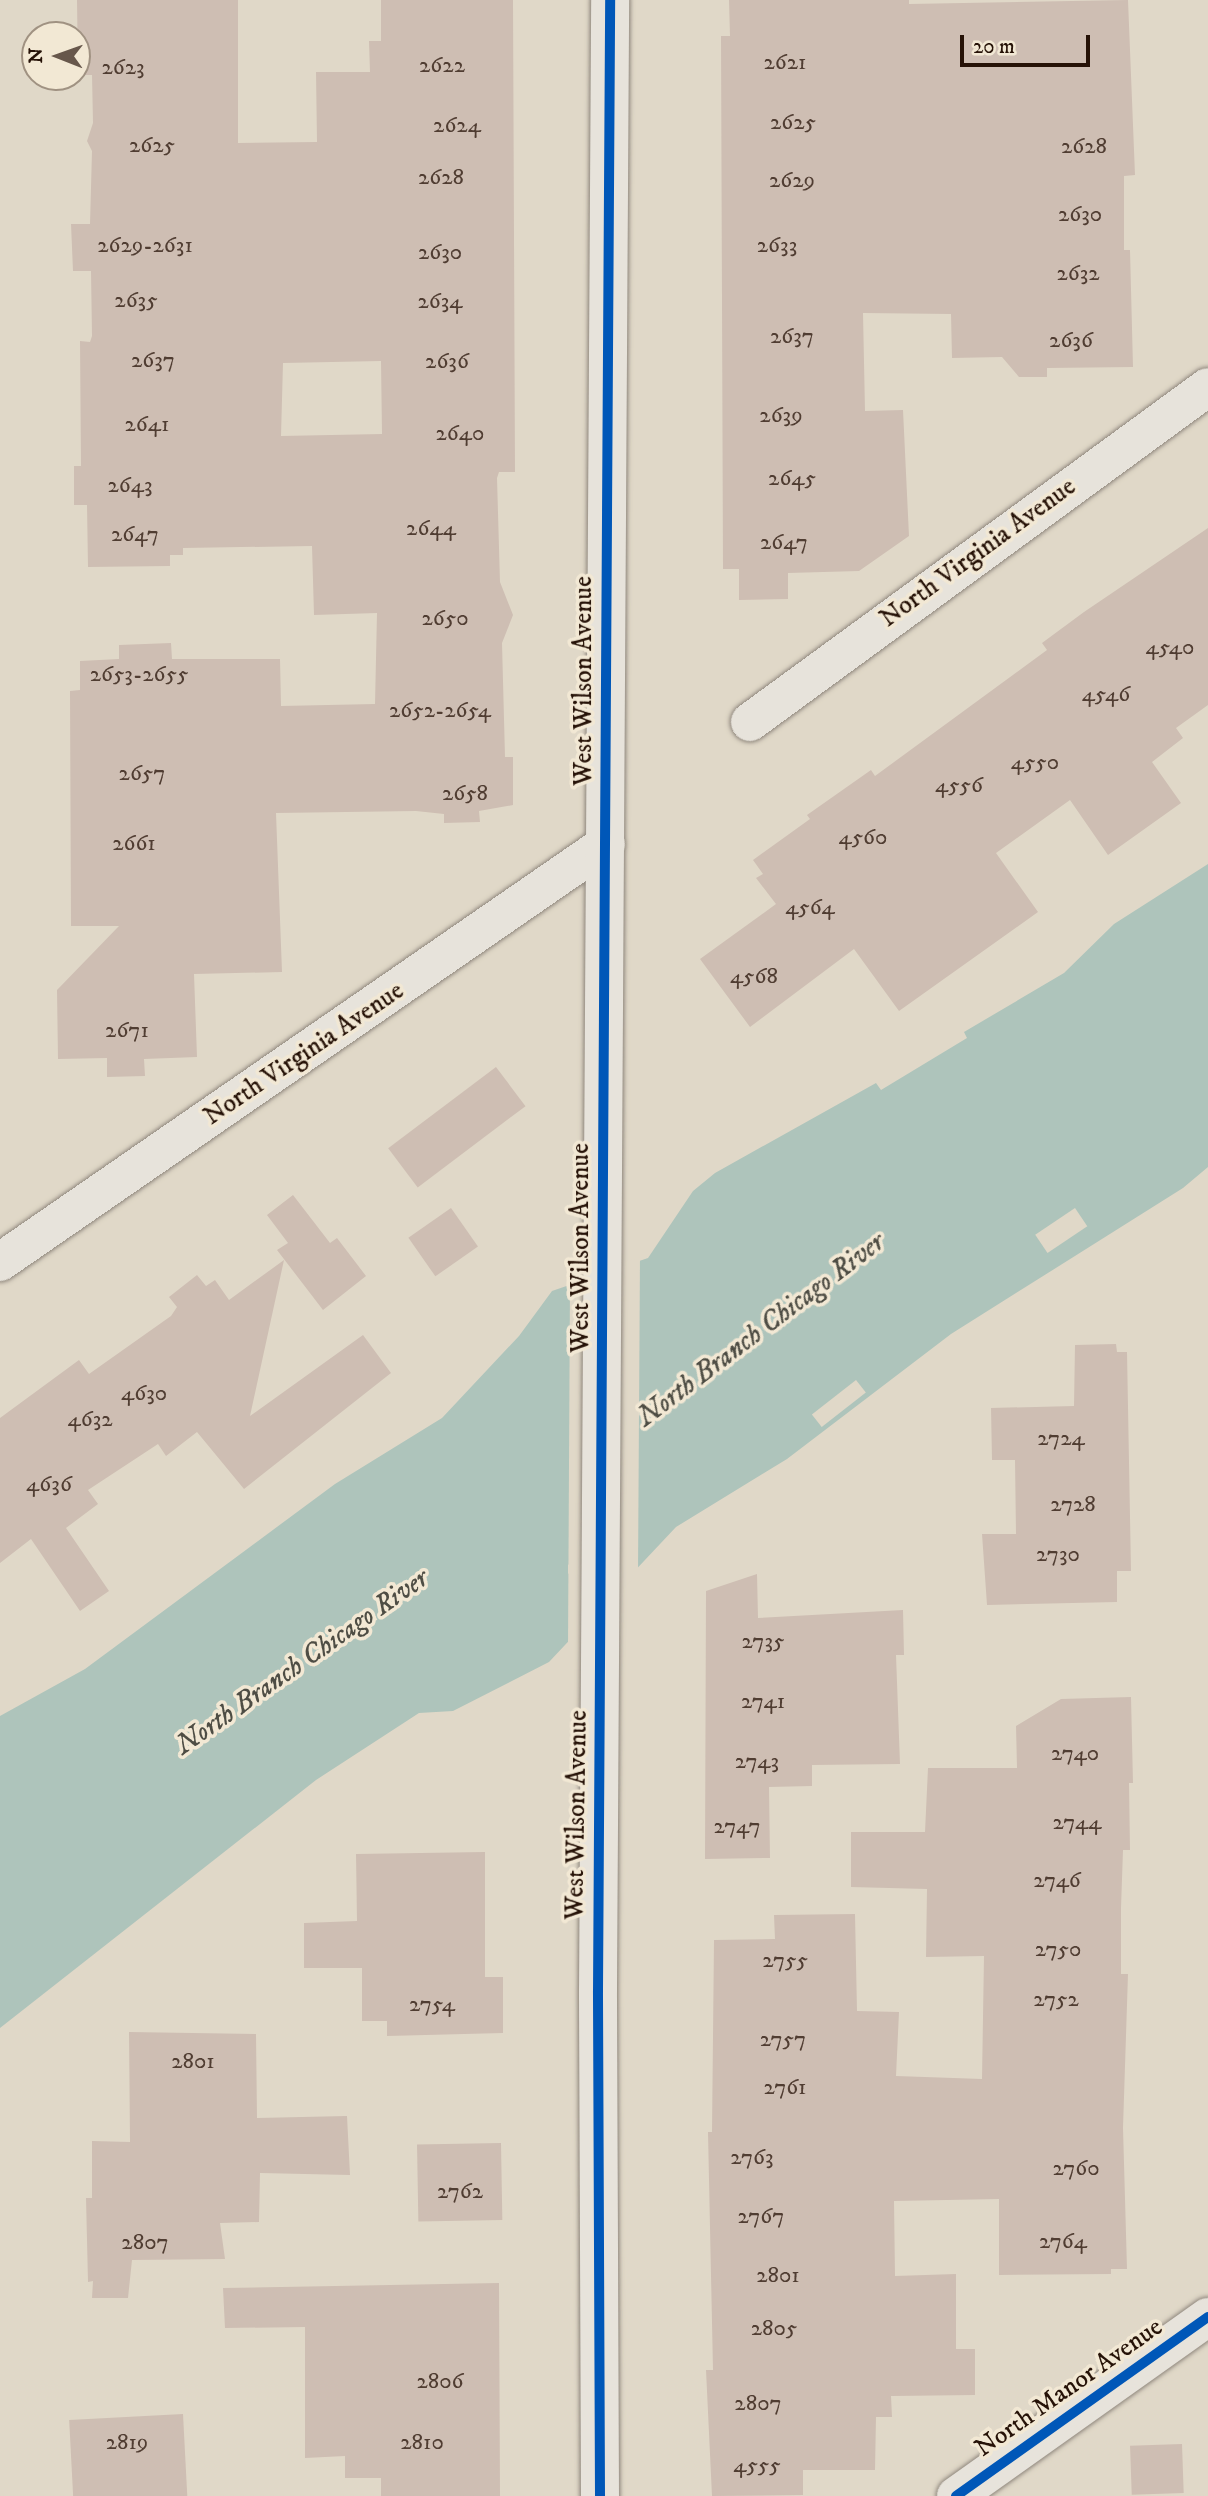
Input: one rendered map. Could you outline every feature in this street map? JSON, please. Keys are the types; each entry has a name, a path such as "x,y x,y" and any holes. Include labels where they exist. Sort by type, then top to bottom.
{"street":[{"name":"West Wilson Avenue","path":"600,2496 598,1991 610,0"},
{"name":"North Virginia Avenue","path":"750,722 927,589 1208,387"},
{"name":"North Virginia Avenue","path":"0,1262 606,844"},
{"name":"North Manor Avenue","path":"956,2496 1208,2317"}],"water":[{"name":"North Branch Chicago River","path":"1208,864 1208,1167 1183,1188 951,1334 787,1459 676,1527 549,1662 453,1711 419,1713 316,1780 0,2028 0,1716 85,1669 335,1484 442,1418 519,1336 552,1291 648,1258 693,1191 715,1173 876,1083 881,1090 967,1038 964,1032 1064,973 1114,924","holes":["638,1513 638,1521 568,1574 568,1565"]}],"pier":[{"path":"1075,1208 1087,1226 1048,1253 1035,1235"},
{"path":"640,1257 638,1573 568,1646 570,1282"},
{"path":"856,1380 866,1393 822,1427 812,1414"}],"building":[{"path":"77,0 238,0 238,143 317,142 316,72 370,72 369,41 381,41 381,0 513,0 515,472 499,472 497,478 500,582 513,615 502,643 505,757 513,757 513,805 479,811 480,822 444,823 444,814 416,811 276,813 282,972 194,974 197,1057 144,1059 145,1076 107,1077 107,1058 58,1059 57,990 119,926 71,926 70,691 80,690 80,661 119,659 119,645 171,643 172,659 280,659 281,706 375,704 377,613 314,615 312,546 183,548 183,555 170,555 170,566 88,567 87,505 74,505 74,466 81,466 80,341 90,342 92,336 91,271 73,271 71,224 90,224 92,151 87,141 93,123 91,21 77,21","holes":["381,361 382,434 281,436 283,363"]},
{"path":"729,0 909,0 909,4 1128,0 1135,175 1124,176 1124,250 1130,250 1133,367 1047,368 1047,377 1019,377 1002,357 952,358 951,314 863,313 865,411 903,410 909,536 859,571 788,573 788,599 739,600 739,569 723,569 721,36 730,36"},
{"path":"1208,528 1208,705 1176,728 1183,738 1152,762 1181,803 1108,855 1070,800 996,853 1038,912 899,1011 854,949 750,1027 700,959 776,904 756,878 763,874 753,860 810,819 807,815 871,770 875,776 1047,650 1042,643 1084,612"},
{"path":"496,1067 525,1106 418,1187 388,1148"},
{"path":"293,1195 330,1243 337,1238 366,1276 323,1310 277,1250 288,1243 267,1215"},
{"path":"451,1208 478,1247 435,1276 408,1238"},
{"path":"284,1260 250,1416 363,1335 391,1373 244,1489 197,1432 166,1456 158,1444 88,1490 98,1504 66,1528 109,1591 80,1611 31,1539 0,1563 0,1418 79,1360 89,1374 171,1316 177,1307 169,1297 197,1275 206,1286 215,1280 229,1300"},
{"path":"1116,1344 1117,1352 1127,1352 1131,1571 1117,1571 1117,1602 987,1605 982,1534 1016,1534 1015,1460 992,1460 991,1408 1074,1406 1075,1345"},
{"path":"757,1574 758,1618 903,1610 904,1655 896,1655 900,1764 812,1765 812,1786 769,1787 770,1858 705,1859 706,1591"},
{"path":"1131,1697 1133,1783 1129,1783 1130,1850 1123,1850 1121,1908 1121,1974 1128,1974 1123,2128 1127,2269 1111,2269 1111,2274 999,2275 999,2199 894,2201 895,2276 956,2274 956,2349 975,2349 975,2395 891,2396 892,2417 876,2417 875,2470 803,2470 803,2495 712,2496 706,2370 713,2370 708,2132 712,2132 714,1940 775,1939 774,1915 855,1914 857,2011 899,2012 896,2076 982,2079 984,1956 926,1957 927,1889 851,1887 851,1832 925,1832 928,1768 1017,1768 1016,1726 1061,1699"},
{"path":"485,1852 485,1977 503,1977 503,2033 387,2036 387,2021 362,2021 362,1968 304,1968 304,1923 357,1921 356,1854"},
{"path":"129,2032 256,2034 257,2118 347,2116 350,2175 260,2173 259,2222 220,2223 225,2259 132,2260 128,2298 92,2298 93,2281 88,2282 86,2198 92,2198 92,2141 130,2142"},
{"path":"501,2143 502,2220 418,2221 417,2144"},
{"path":"499,2283 500,2496 381,2496 381,2478 345,2478 345,2456 305,2458 305,2327 225,2328 223,2288"},
{"path":"183,2414 187,2496 73,2496 69,2420"},
{"path":"1182,2444 1184,2493 1132,2495 1130,2446"}],"cycle path":[{"path":"600,2496 598,1991 610,0"},
{"path":"956,2496 1208,2317"}]}
